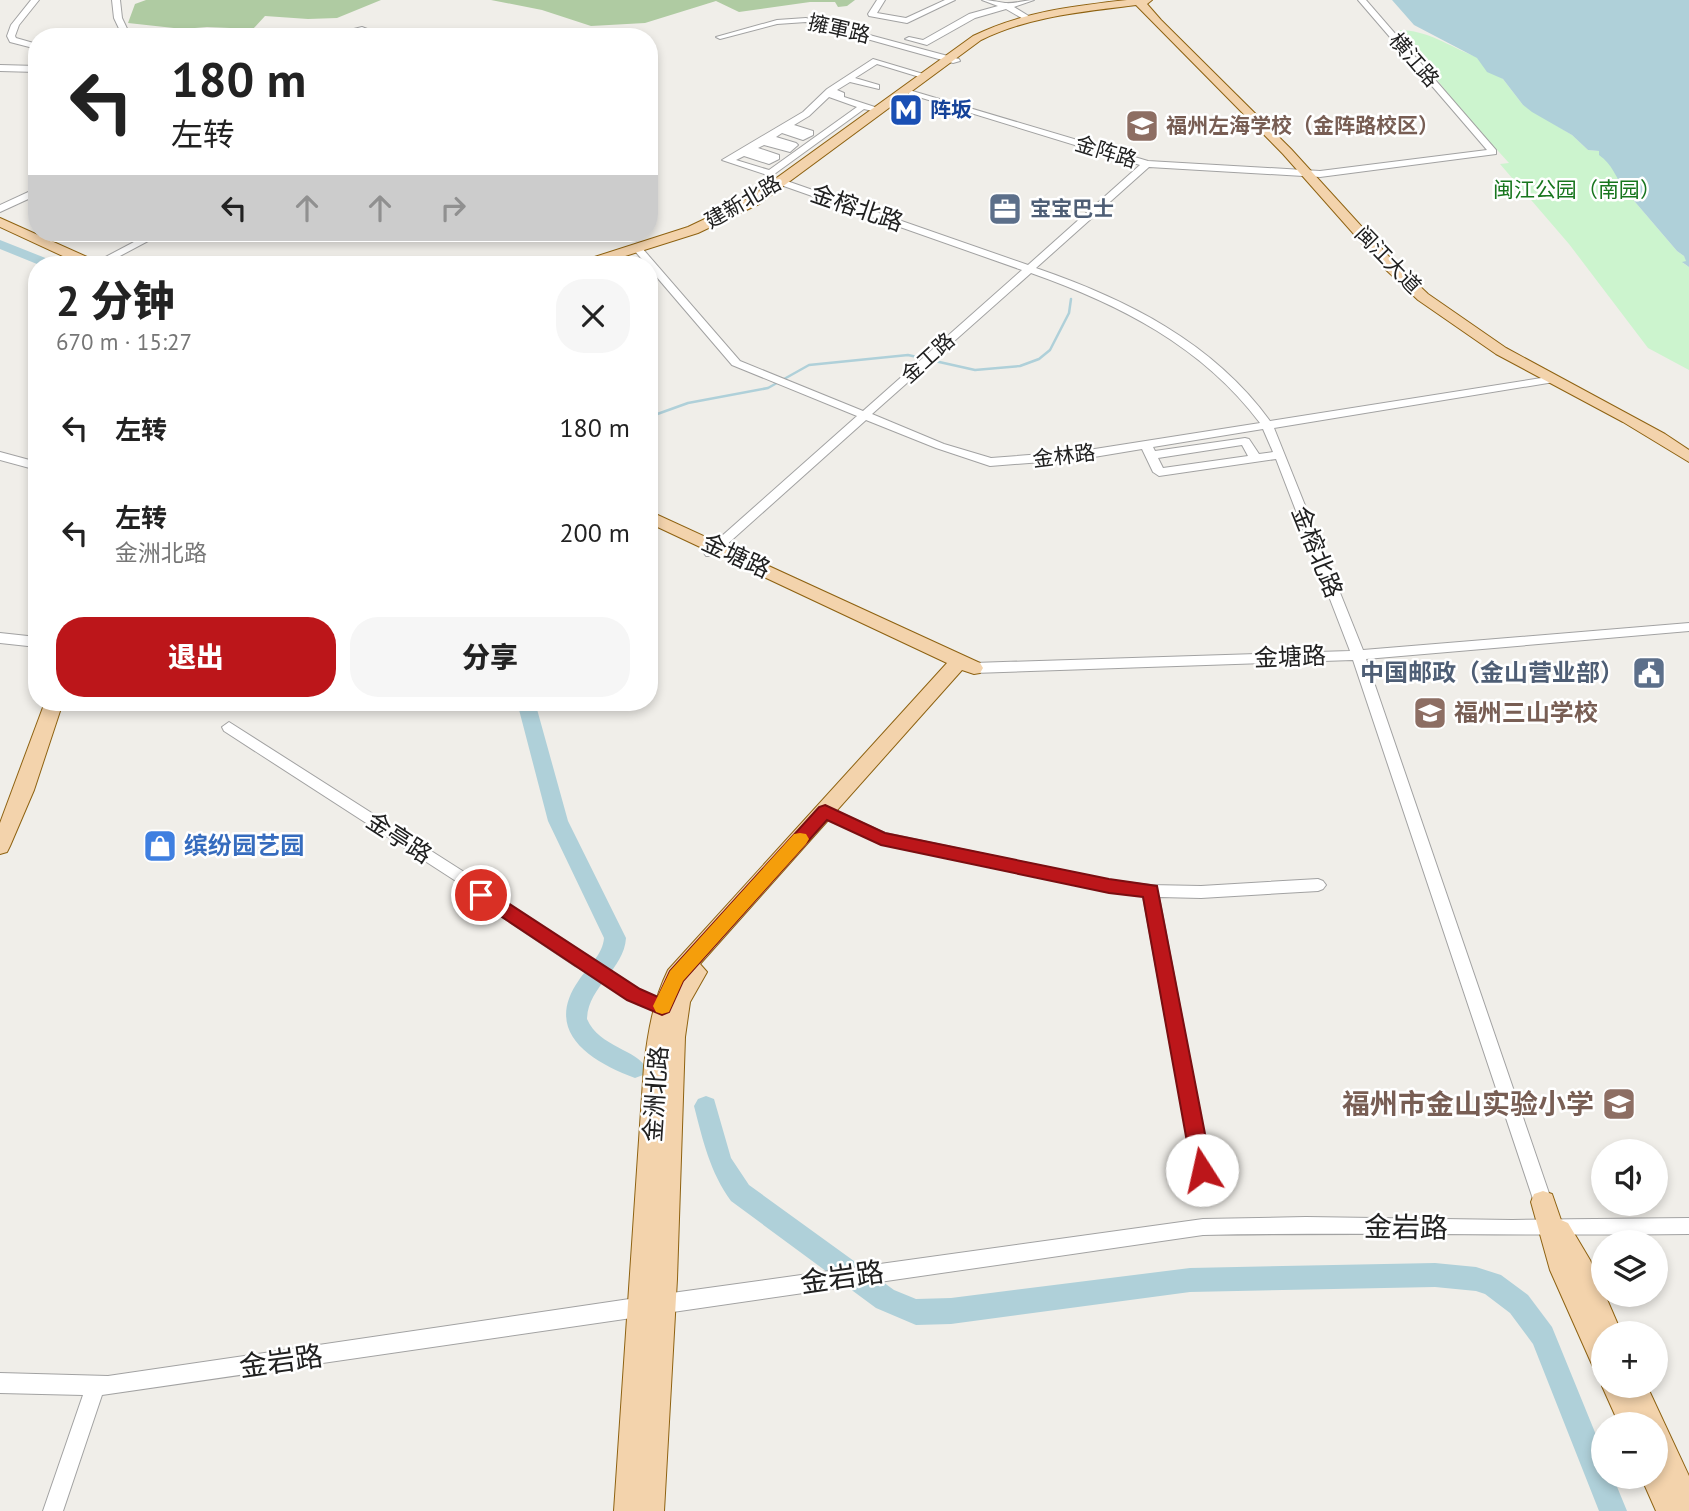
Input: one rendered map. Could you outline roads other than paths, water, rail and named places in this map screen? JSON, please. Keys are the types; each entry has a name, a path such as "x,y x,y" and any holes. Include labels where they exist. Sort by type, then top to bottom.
{"main road":[{"name":"建新北路","path":"631,256 723,218 784,183 912,92 984,34 1028,18 1144,2"},
{"name":"建新北路","path":"784,183 816,156 926,76 992,36 1032,21 1144,2"},
{"name":"闽江大道","path":"1144,2 1410,272 1450,308 1498,338 1689,444"},
{"name":"闽江大道","path":"1314,174 1393,267 1430,304 1466,330 1646,429 1689,457"},
{"path":"0,216 28,228"},
{"path":"0,222 28,233"},
{"path":"50,242 84,256"},
{"path":"58,242 87,256"},
{"name":"建新北路","path":"623,256 641,252"},
{"name":"金塘路","path":"658,521 714,550 964,666"},
{"name":"金塘路","path":"658,528 714,550"},
{"name":"金洲北路","path":"628,1511 652,1305 674,1037 670,1008 688,982 829,814 964,666"},
{"path":"24,790 51,711"},
{"path":"0,846 24,790 64,711"},
{"name":"金榕北路","path":"1543,1202 1554,1228 1581,1269 1603,1321"},
{"name":"金榕北路","path":"1554,1228 1563,1270 1591,1333"},
{"name":"金洲北路","path":"650,1511 652,1305"},
{"path":"1668,1461 1689,1507"},
{"path":"1660,1489 1670,1511"}],"street":[{"path":"28,44 13,40 11,36 15,25 35,0"},
{"path":"116,0 118,18 123,28"},
{"path":"880,0 872,14 907,21 923,12 935,10 951,0"},
{"path":"986,0 1006,6 1028,18"},
{"path":"894,35 924,43 958,22 1030,0"},
{"name":"横江路","path":"1362,0 1493,152"},
{"name":"擁軍路","path":"720,37 777,22 806,20 952,60"},
{"path":"880,109 830,91 876,61 926,76"},
{"path":"0,68 28,69"},
{"path":"866,68 892,76"},
{"path":"849,79 876,87"},
{"name":"金阵路","path":"912,92 1147,164 1314,174 1493,152"},
{"path":"863,106 770,173 727,160 747,151 807,114 828,94 880,109"},
{"path":"807,114 817,117"},
{"path":"828,120 854,128"},
{"path":"766,139 793,145 791,147 816,156"},
{"name":"金工路","path":"714,550 1147,164"},
{"name":"金榕北路","path":"784,183 1030,269 1125,307 1174,333 1215,365 1268,426 1358,655 1543,1202"},
{"path":"0,209 28,195"},
{"path":"109,256 131,242"},
{"path":"111,256 140,242"},
{"name":"金林路","path":"641,252 644,256"},
{"name":"金林路","path":"658,272 732,360 864,416 971,458 990,462 1148,450 1268,426 1554,379"},
{"path":"1255,458 1245,441 1148,450 1159,472 1279,455"},
{"path":"0,456 28,464"},
{"name":"金塘路","path":"964,666 1358,655 1689,627"},
{"path":"0,638 28,641"},
{"name":"金亭路","path":"229,727 467,881 495,905 581,961 634,994 670,1008"},
{"path":"829,814 881,838 1109,886 1150,891 1200,891 1318,885"},
{"path":"1150,891 1202,1170"},
{"name":"金岩路","path":"0,1383 96,1386 383,1347 881,1271 1203,1227 1689,1226"},
{"path":"52,1511 96,1386"}],"water":[{"path":"1392,0 1689,0 1689,267 1682,262 1686,261 1684,256 1624,189 1611,167 1599,155 1599,151 1588,150 1572,135 1532,112 1523,105 1503,79 1487,72 1477,58 1414,25"}],"waterway":[{"path":"0,244 29,256"},
{"path":"658,414 688,403 768,388 809,365 908,355 975,370 1020,366 1039,359 1050,350 1069,313 1071,299"},
{"path":"528,711 558,821 615,938 611,953 580,998 576,1019 579,1029 595,1046 635,1068"},
{"path":"706,1106 719,1158 727,1176 740,1193 885,1299 916,1312 951,1311 1190,1280 1435,1275 1476,1279 1492,1284 1519,1304 1543,1336 1613,1511"}],"place":[{"name":"阵坂","path":"906,110"},
{"name":"福州左海学校（金阵路校区）","path":"1142,126"},
{"name":"宝宝巴士","path":"1005,209"},
{"name":"中国邮政（金山营业部）","path":"1649,673"},
{"name":"福州三山学校","path":"1430,713"},
{"name":"缤纷园艺园","path":"160,846"},
{"name":"福州市金山实验小学","path":"1619,1104"}],"park label":[{"name":"闽江公园（南园）","path":"1577,190"}]}
